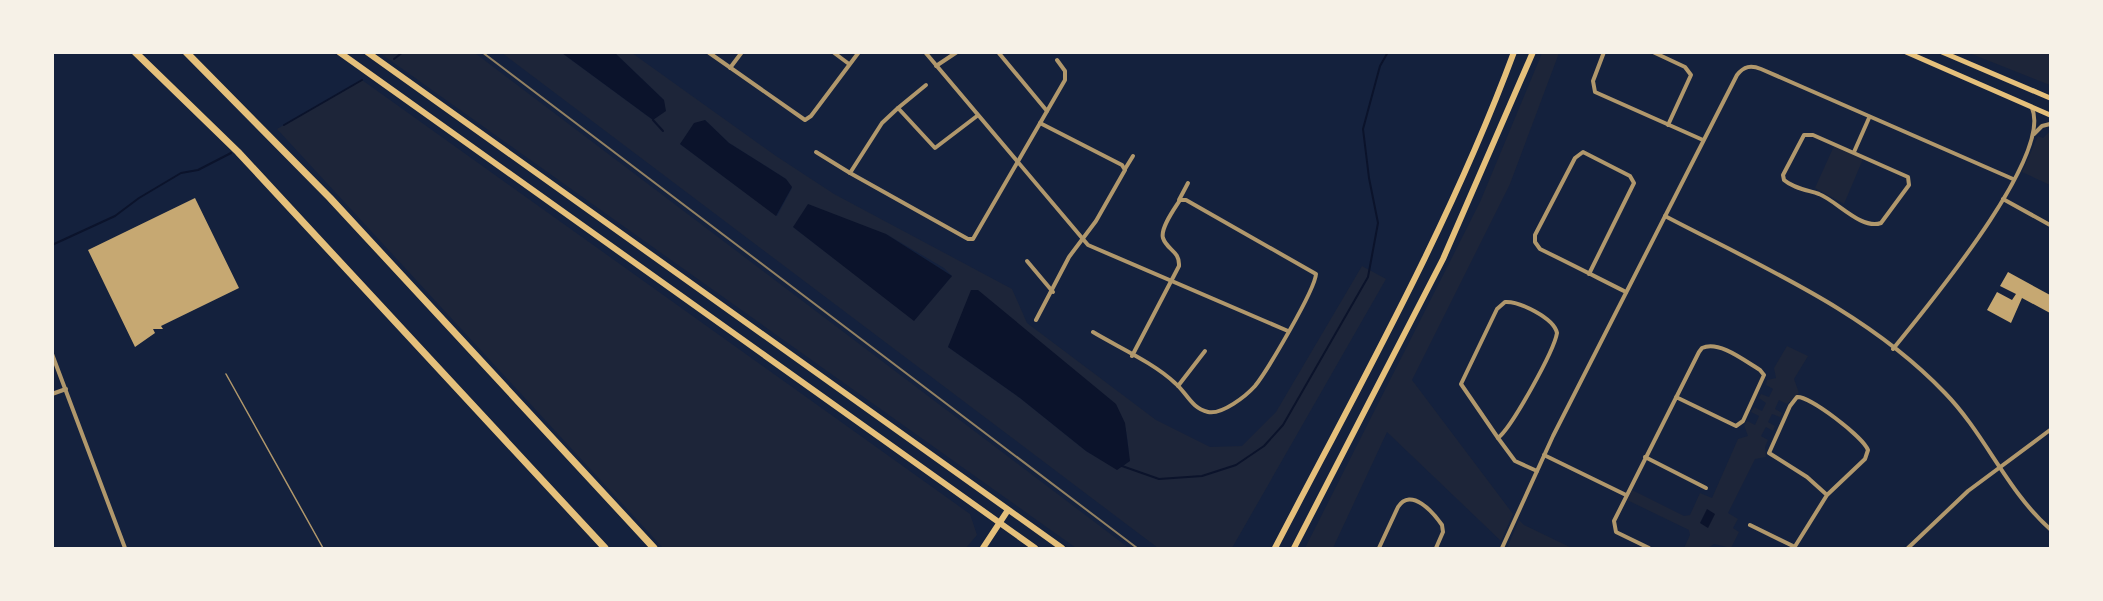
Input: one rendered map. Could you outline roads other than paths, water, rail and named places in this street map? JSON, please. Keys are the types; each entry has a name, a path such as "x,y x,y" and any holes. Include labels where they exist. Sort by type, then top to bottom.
{"highway":[{"path":"135,52 238,152 604,549"},
{"path":"186,52 330,198 654,549"}],"main road":[{"path":"339,52 1035,549"},
{"path":"367,52 1062,549"},
{"path":"1275,549 1432,246 1492,110 1514,52"},
{"path":"1293,549 1443,259 1533,52"},
{"path":"1906,52 2050,115"},
{"path":"1942,52 2050,98"},
{"path":"983,549 1008,510"}],"street":[{"path":"708,52 800,118 807,119 859,52"},
{"path":"730,68 742,52"},
{"path":"833,52 849,64"},
{"path":"925,52 976,116 1090,246 1288,331"},
{"path":"936,66 957,52"},
{"path":"998,52 1047,111"},
{"path":"1604,52 1593,81 1595,92 1704,141"},
{"path":"1653,52 1685,67 1691,75 1668,125"},
{"path":"816,153 971,240 975,238 1066,76 1057,60"},
{"path":"1502,549 1544,455 1626,292 1737,75 1747,67 1761,69 2013,179"},
{"path":"850,173 882,123 926,85"},
{"path":"1893,349 1984,231 2003,199 2033,135 2035,120 2031,107"},
{"path":"898,108 935,148 976,116"},
{"path":"1854,153 1869,118"},
{"path":"1040,123 1125,169"},
{"path":"2033,135 2042,126 2050,124"},
{"path":"1806,134 1854,153 1910,180 1909,185 1877,225 1865,223 1827,198 1784,180 1785,172 1806,134"},
{"path":"1589,274 1634,183 1630,176 1583,153 1575,158 1534,238 1540,249 1589,274 1626,292"},
{"path":"1036,320 1070,257 1083,240 1133,156"},
{"path":"1132,356 1172,282 1179,260 1162,234 1188,183"},
{"path":"2003,199 2050,225"},
{"path":"1093,332 1178,386 1191,403 1207,412 1217,412 1254,387 1316,279 1315,273 1185,200 1179,201"},
{"path":"1665,216 1827,301 1893,349 1953,402 2033,513 2050,529"},
{"path":"1027,261 1053,292"},
{"path":"1498,438 1508,429 1516,415 1557,333 1550,321 1510,302 1501,303 1497,309 1461,384 1498,438 1515,461 1537,471"},
{"path":"1649,549 1614,529 1614,521 1645,457 1676,396 1699,352 1705,346 1720,348 1760,369 1764,375 1743,421 1736,426 1676,396"},
{"path":"1178,386 1205,351"},
{"path":"52,354 125,549"},
{"path":"52,394 66,389"},
{"path":"1750,525 1794,548 1827,495 1865,459 1867,446 1810,400 1797,397 1785,416 1769,453 1807,477 1827,495"},
{"path":"1908,549 1968,491 2050,430"},
{"path":"1544,455 1626,495"},
{"path":"1645,457 1706,488"},
{"path":"1379,549 1401,501 1410,498 1418,501 1443,525 1443,532 1436,549"}],"lane":[{"path":"226,374 323,549"}],"waterway":[{"path":"394,59 403,52"},
{"path":"1122,466 1159,479 1202,476 1236,465 1264,446 1283,425 1368,277 1378,223 1363,129 1380,66 1388,52"},
{"path":"284,125 362,80"},
{"path":"653,120 663,131"},
{"path":"52,245 115,216 139,198 181,173 198,170 231,153"}],"railway":[{"path":"482,52 1137,548"}]}
